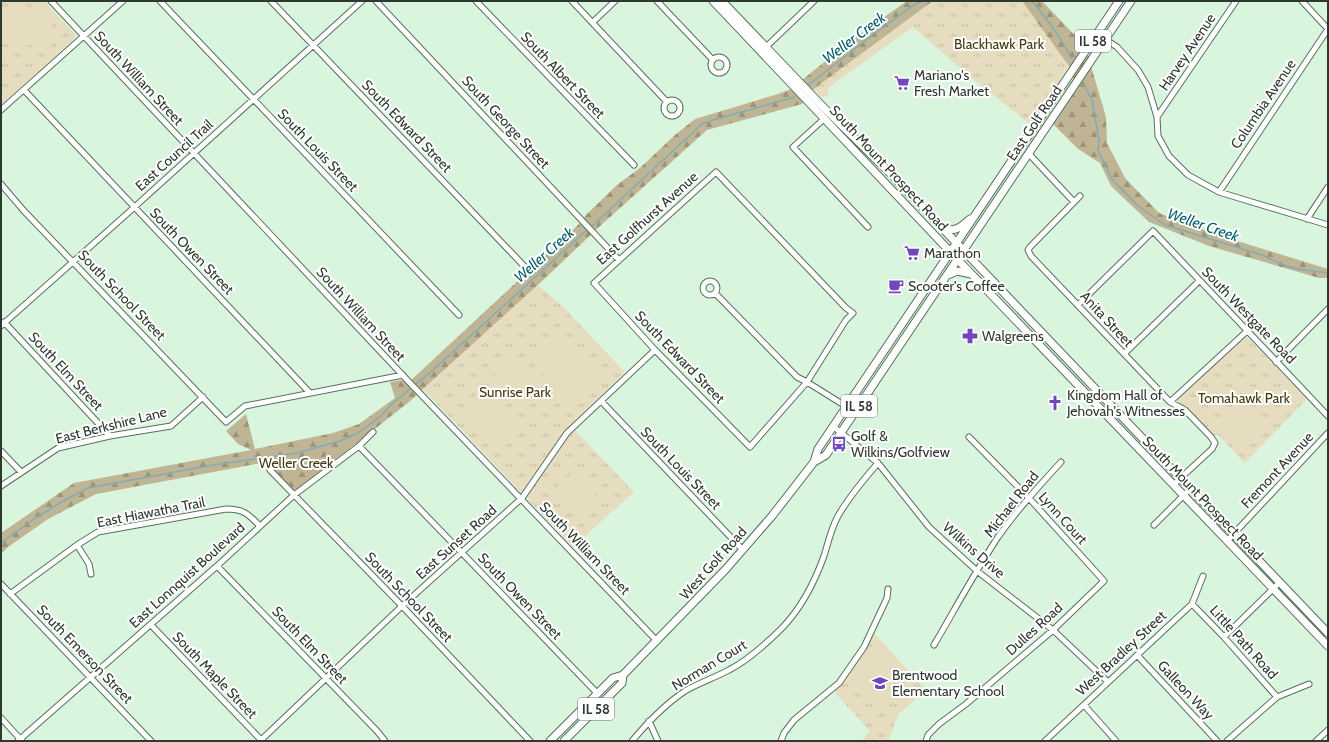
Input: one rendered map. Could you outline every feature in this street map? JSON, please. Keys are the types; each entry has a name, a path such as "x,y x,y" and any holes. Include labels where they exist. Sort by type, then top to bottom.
{"main road":[{"name":"South Mount Prospect Road","path":"713,1 764,50 817,105 958,260 1328,646"},
{"name":"South Mount Prospect Road","path":"722,1 764,50"},
{"name":"East Golf Road","path":"951,252 1120,1"},
{"name":"East Golf Road","path":"958,260 1131,1"},
{"name":"South Mount Prospect Road","path":"827,116 886,169 995,285 1328,632"},
{"path":"939,225 952,230 959,229 980,209"},
{"path":"971,240 972,251 995,285"},
{"name":"West Golf Road","path":"550,741 613,678 623,675 710,587 785,500 814,462 818,449 951,252"},
{"name":"West Golf Road","path":"814,462 826,455 958,260"},
{"path":"947,277 957,271 972,274"},
{"name":"West Golf Road","path":"564,741 622,683 623,675"}],"street":[{"name":"South William Street","path":"51,1 410,383 522,498 657,641"},
{"path":"1,110 123,1"},
{"name":"South Louis Street","path":"160,1 459,315"},
{"name":"South Edward Street","path":"271,1 526,268"},
{"name":"East Council Trail","path":"3,324 134,208 362,1"},
{"name":"South George Street","path":"376,1 619,260"},
{"name":"South Albert Street","path":"476,1 634,165"},
{"path":"572,1 667,102"},
{"path":"593,22 615,1"},
{"path":"657,1 713,60"},
{"path":"764,50 814,1"},
{"name":"Harvey Avenue","path":"1157,117 1236,1"},
{"path":"1302,1 1328,29"},
{"name":"Columbia Avenue","path":"1219,192 1328,29"},
{"path":"1097,34 1117,47 1138,70 1148,87 1157,117 1158,136 1169,156 1188,175 1219,192 1328,225"},
{"name":"South Owen Street","path":"24,90 310,393"},
{"path":"827,116 794,148 868,227"},
{"path":"1029,154 1074,202 1080,196"},
{"name":"East Golfhurst Avenue","path":"594,283 716,172 846,308 853,313 846,320 807,382"},
{"name":"South School Street","path":"1,184 24,211 74,261 226,422 245,406 310,393"},
{"path":"1307,219 1328,186"},
{"name":"Anita Street","path":"1074,202 1028,250 1031,256 1170,402 1185,410 1211,437 1215,443 1212,449 1181,479"},
{"name":"South Westgate Road","path":"1078,305 1153,231 1328,416"},
{"path":"1124,354 1199,281"},
{"name":"South Edward Street","path":"594,283 656,350 750,447 807,382"},
{"path":"715,293 797,377 855,412"},
{"path":"1276,362 1328,309"},
{"name":"South Elm Street","path":"3,324 110,436"},
{"path":"1170,402 1247,331"},
{"name":"East Sunset Road","path":"261,741 402,606 522,498 567,433 656,350"},
{"path":"310,393 403,375"},
{"name":"East Berkshire Lane","path":"1,486 58,448 110,436 171,426 203,397"},
{"name":"South Louis Street","path":"602,402 743,550"},
{"name":"Wilkins Drive","path":"834,427 878,463 929,526 977,571 1053,630 1108,682"},
{"name":"East Lonnquist Boulevard","path":"20,740 217,566 294,495 359,446 372,432"},
{"name":"Fremont Avenue","path":"1227,541 1328,433"},
{"name":"Lynn Court","path":"969,437 1028,498 1104,581"},
{"name":"South Owen Street","path":"359,446 597,693"},
{"path":"1,451 21,472"},
{"name":"Michael Road","path":"934,645 998,537 1028,498 1061,462"},
{"name":"Norman Court","path":"632,741 649,721 685,692 729,670 760,648 784,626 798,607 814,579 838,516 878,463"},
{"name":"South School Street","path":"270,470 530,741"},
{"path":"1174,485 1181,479"},
{"path":"1154,525 1190,489"},
{"name":"East Hiawatha Trail","path":"10,594 77,545 98,532 226,509 237,509 246,512 260,526"},
{"path":"77,545 88,564 91,574"},
{"name":"South Elm Street","path":"217,566 385,741"},
{"name":"West Bradley Street","path":"1045,741 1192,604 1203,576"},
{"name":"Dulles Road","path":"926,741 928,735 939,724 966,704 1053,630 1104,581"},
{"path":"1224,637 1280,582"},
{"name":"South Emerson Street","path":"1,584 151,741"},
{"path":"781,741 784,733 794,720 839,683 864,647 887,598 888,589"},
{"name":"Little Path Road","path":"1192,604 1224,637 1277,697"},
{"name":"South Maple Street","path":"150,625 261,741"},
{"name":"Galleon Way","path":"1137,655 1217,741"},
{"path":"1227,741 1277,697 1309,684"},
{"path":"1084,705 1116,741"},
{"path":"1,718 20,740"},
{"path":"649,721 658,741"},
{"path":"1316,741 1328,730"}],"green space":[{"path":"1,1 44,1 76,35 73,40 1,105"},
{"name":"Weller Creek","path":"907,1 933,1 814,89 802,104 707,130 409,402 295,490 291,488 271,467 261,463 96,494 48,519 8,547 1,554 1,533 74,483 251,450 238,444 226,431 246,414 255,449 333,433 359,424 395,398 390,382 401,380 408,383 578,225 587,214 617,185 640,168 675,135 695,119 791,89 849,42"},
{"name":"Blackhawk Park","path":"933,1 1022,1 1069,66 1031,125 970,77 913,27 828,88 828,96 821,97 814,89"},
{"name":"Weller Creek","path":"1022,1 1042,1 1085,46 1106,117 1107,143 1125,178 1159,213 1218,235 1328,269 1328,278 1319,278 1209,246 1149,222 1111,186 1100,163 1078,149 1053,124 1076,88 1069,66 1055,49"},
{"path":"1,10 52,12 52,46 1,44"},
{"name":"Sunrise Park","path":"538,285 561,305 625,372 570,425 634,492 573,547 423,389"},
{"path":"558,333 598,375 569,402 529,359"},
{"name":"Tomahawk Park","path":"1246,336 1307,399 1245,463 1217,434 1214,436 1188,410 1178,404 1178,400 1179,397 1242,338"},
{"path":"515,357 543,387 522,405 494,376"},
{"path":"485,387 518,422 494,444 461,409"},
{"path":"1243,406 1253,407 1261,414 1265,423 1262,433 1247,446 1241,446 1226,431 1227,422 1230,416"},
{"path":"573,472 586,485 567,503 555,489"},
{"path":"590,491 603,503 584,521 573,508"},
{"name":"Brentwood Elementary School","path":"873,632 926,690 899,714 888,741 864,741 863,739 870,731 836,694 837,693 835,690 846,676"},
{"path":"879,645 914,684 898,696 880,702 862,696 849,678"}],"waterway":[{"name":"Weller Creek","path":"806,87 862,43 912,6 922,1"},
{"name":"Weller Creek","path":"1032,1 1054,29 1072,59"},
{"name":"Weller Creek","path":"1084,85 1092,100 1099,140 1098,151 1112,179 1138,206 1165,225 1262,255 1286,266 1328,273"},
{"name":"Weller Creek","path":"591,227 702,124 795,97"},
{"name":"Weller Creek","path":"1,543 34,519 88,488 213,465 297,453 340,441 358,433 381,416 393,403 433,370 588,229"}],"place":[{"name":"Mariano's Fresh Market","path":"902,83"},
{"name":"Marathon","path":"912,253"},
{"name":"Scooter's Coffee","path":"896,286"},
{"name":"Walgreens","path":"970,336"},
{"name":"Kingdom Hall of Jehovah's Witnesses","path":"1055,403"},
{"name":"Golf & Wilkins/Golfview","path":"839,444"},
{"name":"Brentwood Elementary School","path":"880,683"}]}
